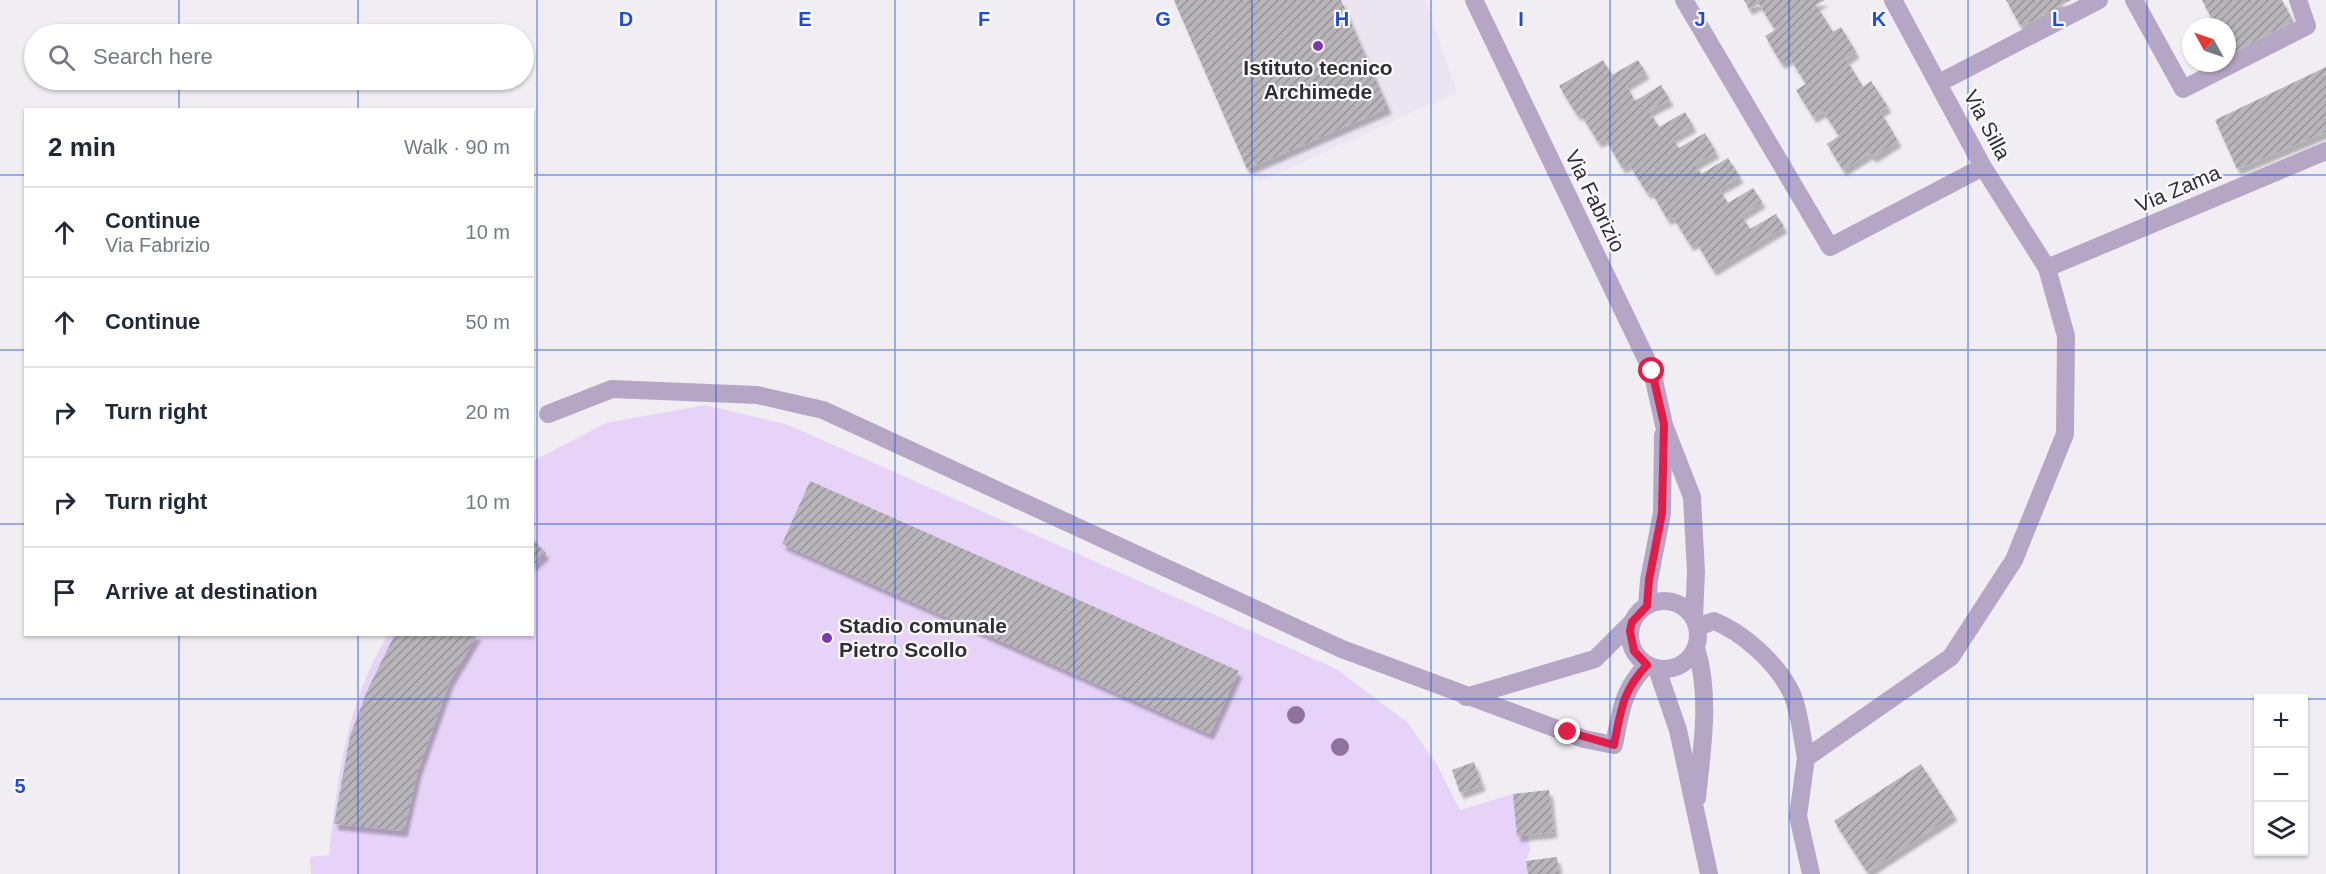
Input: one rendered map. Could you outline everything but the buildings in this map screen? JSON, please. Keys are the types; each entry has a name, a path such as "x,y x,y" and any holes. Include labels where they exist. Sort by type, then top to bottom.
{"street":[{"name":"Via Fabrizio","path":"1474,0 1652,371 1664,424"},
{"path":"1684,0 1830,248 1983,166"},
{"name":"Via Silla","path":"1806,758 1951,657 2014,560 2065,434 2066,336 2047,268 1983,166 1893,0"},
{"path":"1939,82 2099,0"},
{"path":"2134,0 2183,89 2307,26 2298,0"},
{"name":"Via Zama","path":"2047,268 2326,151"},
{"path":"548,414 612,389 757,395 823,410 1342,649 1584,739 1614,745 1624,696 1634,678 1652,667"},
{"path":"1647,606 1649,580 1662,513 1664,424"},
{"path":"1664,424 1692,497 1696,572 1695,648 1703,672 1704,731 1695,815"},
{"path":"1466,697 1595,659 1647,606 1656,602 1677,603 1695,622 1714,621 1733,629 1774,667 1792,694 1806,758 1798,816 1812,874"},
{"path":"1632,622 1630,641 1639,659 1652,667 1667,670 1684,663 1695,648"},
{"path":"1652,667 1678,730 1709,874"}],"shaded area":[{"name":"Istituto tecnico Archimede","path":"1174,0 1425,0 1457,92 1259,182 1247,169"},
{"name":"Stadio comunale Pietro Scollo","path":"705,405 785,424 1336,669 1407,722 1436,763 1460,810 1513,794 1549,790 1554,832 1528,835 1530,850 1526,861 1557,857 1559,874 311,874 310,857 329,855 340,770 353,713 374,660 387,636 534,636 534,460 606,423"}],"place":[{"name":"Istituto tecnico Archimede","path":"1318,46"},
{"name":"Stadio comunale Pietro Scollo","path":"827,638"}],"route":[{"path":"1568,732 1584,739 1614,745 1624,696 1634,678 1647,665 1634,651 1630,641 1630,631 1632,622 1638,613 1647,606 1649,580 1662,513 1664,424 1652,371"}]}
